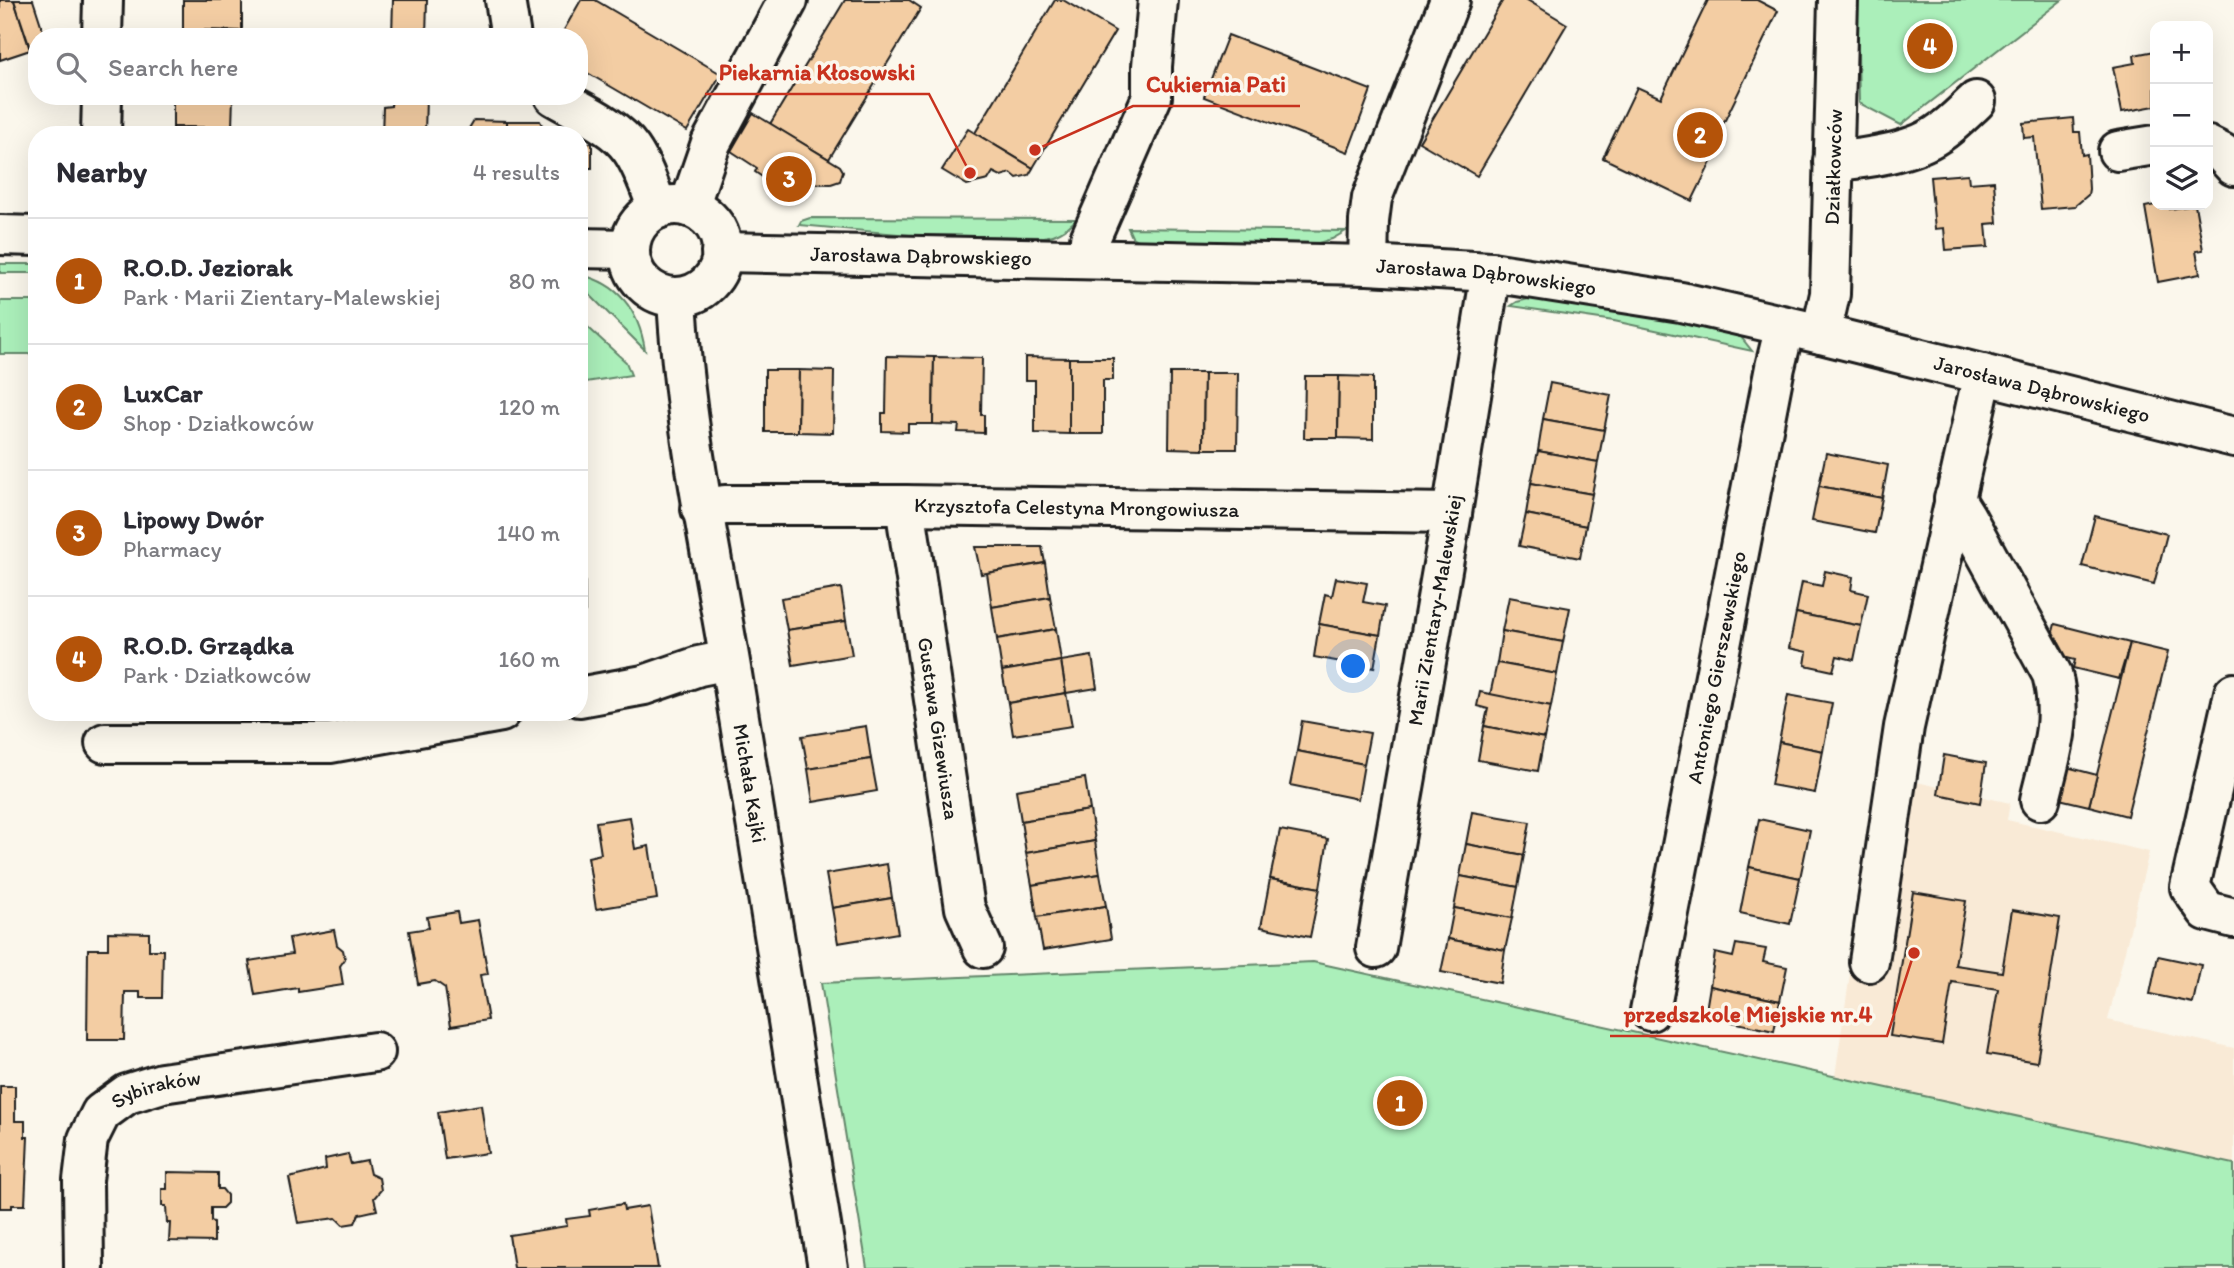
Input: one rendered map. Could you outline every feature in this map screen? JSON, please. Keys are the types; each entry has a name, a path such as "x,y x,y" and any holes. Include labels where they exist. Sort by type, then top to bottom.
{"street":[{"path":"103,0 103,28"},
{"path":"505,0 509,28"},
{"path":"673,208 764,48 788,0"},
{"path":"1090,258 1090,239 1152,97 1158,0"},
{"path":"1368,265 1372,198 1450,0"},
{"name":"Działkowców","path":"1803,330 1830,294 1838,0"},
{"path":"1833,161 1921,144 1939,133 1976,101"},
{"path":"101,126 102,105"},
{"path":"569,105 614,132 629,146 673,208"},
{"path":"2118,151 2150,146"},
{"path":"2210,147 2222,153 2234,166"},
{"path":"673,208 702,213 713,224 722,252 718,269 708,284 694,293 677,297 658,294 643,283 633,268 629,249 633,233 643,218 673,208"},
{"path":"0,235 28,236"},
{"path":"588,248 629,249"},
{"name":"Jarosława Dąbrowskiego","path":"722,252 1368,265 1491,272 1624,291 1803,330 2234,437"},
{"name":"Marii Zientary-Malewskiej","path":"1376,948 1491,272"},
{"name":"Michała Kajki","path":"677,297 680,362 701,509 729,660 828,1268"},
{"name":"Antoniego Gierszewskiego","path":"1650,1011 1774,367 1803,330"},
{"path":"1869,962 1897,765 1916,664 1983,374"},
{"path":"1954,498 2052,674 2058,698 2057,723 2040,800"},
{"name":"Krzysztofa Celestyna Mrongowiusza","path":"701,509 725,505 905,505 1452,513"},
{"name":"Gustawa Gizewiusza","path":"905,505 965,908 983,947"},
{"path":"588,695 644,685 699,666 729,660"},
{"path":"2234,694 2190,887 2207,911 2234,918"},
{"path":"105,743 330,743 451,721"},
{"name":"Sybiraków","path":"84,1268 83,1180 88,1139 101,1113 127,1094 162,1083 375,1052"}],"shaded area":[{"path":"1908,780 2010,803 2007,820 2149,852 2108,1020 2234,1048 2234,1164 1835,1076 1853,953"}],"green space":[{"path":"1857,0 2062,0 1901,125 1859,103"},
{"path":"810,218 1077,219 1062,231 1044,237 909,235 799,225 801,221"},
{"path":"1128,228 1346,231 1315,244 1142,243 1132,237"},
{"path":"0,264 28,264 28,273 0,273"},
{"path":"588,277 607,285 625,302 638,324 645,350 588,293"},
{"path":"1532,298 1619,309 1733,333 1741,337 1752,351 1614,321 1511,306"},
{"path":"0,301 28,301 28,354 0,354"},
{"path":"588,327 626,362 631,375 588,382"},
{"path":"1313,962 2234,1164 2234,1268 867,1268 821,983"}],"building":[{"path":"0,0 14,0 28,51 0,60"},
{"path":"14,0 33,0 42,28 28,28 28,42"},
{"path":"183,0 242,0 242,28 183,28"},
{"path":"393,0 427,0 426,28 392,28"},
{"path":"581,0 595,0 721,74 687,131 588,73 588,28 565,28"},
{"path":"845,0 909,0 921,8 829,159 770,124"},
{"path":"1055,0 1063,0 1115,31 1033,168 975,133"},
{"path":"1503,0 1527,0 1567,24 1477,176 1419,142"},
{"path":"1708,0 1757,0 1778,11 1709,153 1714,156 1692,201 1603,158 1637,87 1661,98"},
{"path":"1228,35 1371,90 1348,152 1204,97"},
{"path":"2150,52 2150,107 2122,112 2113,67 2135,63 2134,55"},
{"path":"173,105 233,105 232,126 173,126"},
{"path":"426,105 425,126 382,126 383,107"},
{"path":"753,113 840,166 843,171 840,181 831,184 770,182 755,172 757,168 731,151"},
{"path":"2073,118 2074,132 2080,132 2082,155 2087,154 2088,195 2075,206 2041,209 2034,137 2024,138 2023,123"},
{"path":"474,120 507,121 507,126 470,126"},
{"path":"507,121 540,121 542,126 507,126"},
{"path":"968,129 1033,168 1029,175 1017,178 1011,173 1001,176 993,172 988,180 967,185 942,170"},
{"path":"588,143 592,143 592,168 588,168"},
{"path":"1968,174 1969,183 1994,181 1997,223 1986,224 1988,247 1946,250 1944,228 1935,229 1930,177"},
{"path":"2150,206 2150,210 2196,210 2203,250 2196,251 2200,274 2158,282 2145,207"},
{"path":"887,356 934,357 933,424 908,424 908,432 882,431 882,413 886,413"},
{"path":"934,357 982,358 981,415 984,415 984,433 958,432 959,425 933,424"},
{"path":"1025,357 1069,358 1069,434 1035,433 1035,380 1025,380"},
{"path":"1069,358 1113,358 1113,380 1103,380 1103,434 1069,434"},
{"path":"765,370 799,370 798,432 765,432"},
{"path":"799,370 834,371 833,433 798,432"},
{"path":"1170,373 1204,373 1203,449 1169,448"},
{"path":"1204,373 1238,373 1237,449 1203,449"},
{"path":"1305,376 1339,376 1338,438 1304,438"},
{"path":"1339,376 1373,377 1373,439 1338,438"},
{"path":"1550,383 1611,395 1604,430 1543,419"},
{"path":"1543,419 1604,430 1598,462 1538,451"},
{"path":"1538,451 1598,462 1592,494 1531,483"},
{"path":"1826,453 1888,465 1882,498 1819,486"},
{"path":"1531,483 1592,494 1586,526 1526,514"},
{"path":"1819,486 1882,498 1875,533 1812,521"},
{"path":"1526,514 1586,526 1580,558 1519,546"},
{"path":"2095,516 2167,534 2154,584 2082,566"},
{"path":"975,547 1042,547 1045,563 981,574"},
{"path":"1045,563 1050,597 992,607 987,573"},
{"path":"1825,571 1853,577 1851,590 1868,594 1861,626 1796,613 1802,582 1822,586"},
{"path":"1336,578 1367,583 1363,602 1385,606 1380,635 1319,624 1325,594 1332,596"},
{"path":"841,588 846,621 787,630 781,598"},
{"path":"1050,597 1056,629 997,639 992,607"},
{"path":"1509,597 1570,608 1563,642 1502,631"},
{"path":"1796,613 1861,626 1854,660 1837,656 1833,671 1805,665 1807,652 1789,648"},
{"path":"846,621 852,655 793,665 787,630"},
{"path":"1319,624 1380,635 1374,668 1314,657"},
{"path":"2055,624 2130,643 2119,679 2073,668 2075,660 2059,656 2050,643"},
{"path":"1056,629 1061,661 1002,671 997,639"},
{"path":"1502,631 1563,642 1557,674 1497,663"},
{"path":"2130,643 2168,652 2127,816 2089,806"},
{"path":"1092,656 1097,688 1066,693 1061,661"},
{"path":"1061,661 1066,693 1008,703 1002,671"},
{"path":"1497,663 1557,674 1551,706 1490,695"},
{"path":"1480,692 1551,706 1544,738 1484,726 1488,709 1477,706"},
{"path":"1066,693 1072,726 1013,735 1008,703"},
{"path":"1788,695 1832,703 1823,751 1779,742"},
{"path":"1302,721 1370,733 1364,764 1297,751"},
{"path":"866,726 871,759 808,769 802,736"},
{"path":"1484,726 1544,738 1538,771 1478,760"},
{"path":"1779,742 1823,751 1815,793 1771,785"},
{"path":"1297,751 1364,764 1358,799 1290,785"},
{"path":"1944,755 1986,763 1980,803 1938,794"},
{"path":"871,759 877,791 813,802 808,769"},
{"path":"2063,766 2097,775 2089,806 2055,798"},
{"path":"1085,778 1090,810 1021,821 1016,790"},
{"path":"1090,810 1095,841 1026,853 1021,821"},
{"path":"1472,812 1530,822 1524,855 1466,844"},
{"path":"630,817 635,849 649,846 657,899 596,909 588,857 601,854 596,822"},
{"path":"1759,819 1810,830 1800,878 1749,867"},
{"path":"1280,830 1328,839 1320,888 1270,879"},
{"path":"1095,841 1100,874 1032,885 1026,853"},
{"path":"1466,844 1524,855 1518,887 1460,876"},
{"path":"887,864 892,898 832,908 826,874"},
{"path":"1749,867 1800,878 1790,924 1740,913"},
{"path":"1100,874 1106,906 1037,917 1032,885"},
{"path":"1460,876 1518,887 1512,918 1454,908"},
{"path":"1270,879 1320,888 1310,937 1261,927"},
{"path":"1913,892 1966,901 1955,965 2002,972 2012,910 2060,918 2037,1062 1987,1054 1998,989 1952,982 1942,1044 1890,1036"},
{"path":"892,898 898,933 838,943 832,908"},
{"path":"1106,906 1111,939 1043,950 1037,917"},
{"path":"1454,908 1512,918 1505,950 1448,939"},
{"path":"457,912 459,923 478,920 488,974 480,975 488,1020 451,1026 445,988 435,981 418,984 409,931 429,928 427,917"},
{"path":"334,930 337,945 343,950 345,959 340,966 343,985 298,992 298,988 255,995 249,961 292,954 289,938"},
{"path":"108,932 149,933 149,950 163,950 162,998 140,998 140,992 125,992 124,1040 87,1040 88,949 108,949"},
{"path":"1448,939 1505,950 1500,983 1441,972"},
{"path":"1736,944 1766,949 1763,962 1787,967 1780,1001 1710,986 1715,953 1733,957"},
{"path":"2158,956 2201,965 2193,1003 2150,994"},
{"path":"1710,986 1780,1001 1774,1031 1705,1016"},
{"path":"0,1086 15,1086 15,1121 25,1121 25,1137 28,1137 25,1205 12,1205 12,1208 0,1208"},
{"path":"481,1105 488,1153 445,1159 438,1112"},
{"path":"348,1154 351,1164 367,1161 370,1174 379,1178 381,1190 374,1198 377,1210 359,1214 355,1223 343,1225 336,1218 298,1223 289,1178 326,1169 325,1159"},
{"path":"167,1172 218,1173 218,1189 222,1189 227,1195 227,1203 222,1208 211,1208 214,1242 169,1241 170,1223 167,1223 166,1206 162,1206 162,1189 167,1189"},
{"path":"623,1204 624,1210 648,1206 658,1268 514,1268 509,1235 567,1226 566,1219 590,1216 589,1210"}],"place":[{"name":"R.O.D. Grządka","path":"1930,46"},
{"name":"LuxCar","path":"1700,135"},
{"name":"Cukiernia Pati","path":"1035,150"},
{"name":"Piekarnia Kłosowski","path":"970,173"},
{"name":"Lipowy Dwór","path":"789,179"},
{"name":"przedszkole Miejskie nr.4","path":"1914,953"},
{"name":"R.O.D. Jeziorak","path":"1400,1103"}]}
